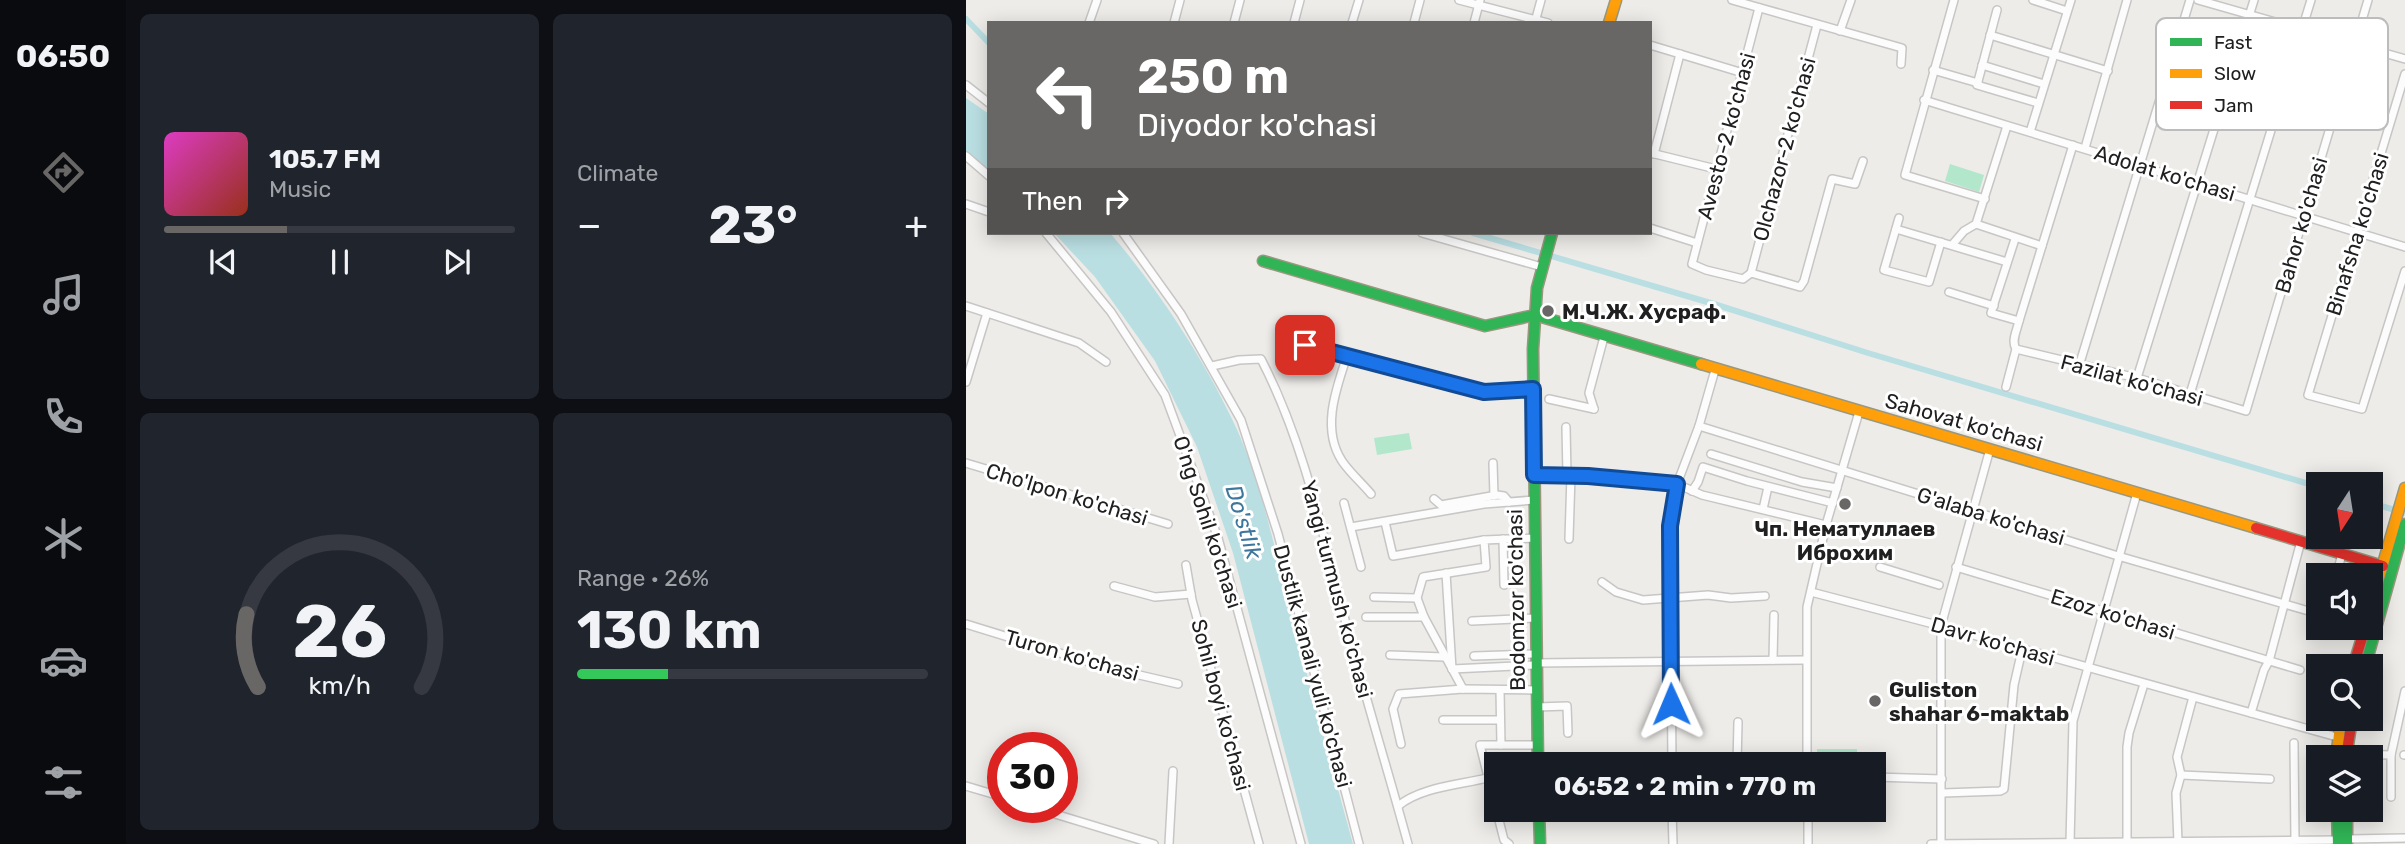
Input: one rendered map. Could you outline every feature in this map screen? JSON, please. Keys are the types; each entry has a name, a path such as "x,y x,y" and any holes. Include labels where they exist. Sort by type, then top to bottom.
{"street":[{"path":"1090,21 1097,0"},
{"path":"1175,21 1180,0"},
{"path":"1235,21 1240,0"},
{"path":"1295,21 1300,0"},
{"path":"1354,21 1359,0"},
{"path":"1415,21 1420,0"},
{"path":"1459,0 1480,3 1536,21 1541,0"},
{"path":"1610,21 1616,0"},
{"path":"1732,0 1902,48 1901,64"},
{"path":"1840,31 1851,0"},
{"path":"1954,0 1905,174 1985,199"},
{"path":"2033,0 2067,11"},
{"path":"2030,132 2071,0"},
{"path":"2085,148 2127,0"},
{"path":"2185,18 2190,0"},
{"path":"2198,0 2261,18"},
{"path":"2249,18 2254,0"},
{"path":"2305,18 2311,0"},
{"name":"Bahor ko'chasi","path":"2363,18 2368,0"},
{"path":"1475,21 1480,3"},
{"name":"Avesto-2 ko'chasi","path":"1751,273 1743,279 1692,264 1759,8"},
{"path":"1977,84 1997,10"},
{"name":"Olchazor-2 ko'chasi","path":"1751,273 1817,25"},
{"path":"1990,35 2108,71"},
{"path":"1652,46 1743,73"},
{"path":"1680,54 1652,153 1716,169"},
{"path":"2388,54 2405,59"},
{"path":"1982,65 2044,84"},
{"path":"1933,70 2038,103"},
{"name":"Binafsha ko'chasi","path":"2405,74 2308,395 2362,409 2405,271"},
{"path":"966,85 987,101"},
{"name":"Adolat ko'chasi","path":"1924,100 2405,247"},
{"path":"2079,366 2156,112"},
{"path":"1952,245 1964,231 1976,224 2007,126"},
{"path":"2137,378 2214,130"},
{"path":"2190,394 2271,130"},
{"name":"Bahor ko'chasi","path":"2246,411 2330,130"},
{"path":"2007,387 2017,349 2014,339 2073,145"},
{"path":"966,156 987,174"},
{"path":"1751,273 1800,286 1804,281 1832,179 1854,184 1863,161"},
{"path":"966,204 987,211"},
{"path":"1899,218 1884,270 1929,282 1941,242"},
{"path":"1976,224 2042,246"},
{"path":"1652,229 1697,243"},
{"path":"1896,229 2007,262"},
{"name":"O'ng Sohil ko'chasi","path":"1048,235 1111,312 1165,395 1218,538 1301,844"},
{"name":"Dustlik kanali yuli ko'chasi","path":"1124,235 1181,314 1241,421 1278,534 1359,844"},
{"path":"1430,235 1543,264"},
{"name":"Bodomzor ko'chasi","path":"1537,752 1533,389 1535,315 1543,264 1551,236"},
{"path":"1992,310 2015,239"},
{"path":"1263,261 1485,326 1535,315"},
{"path":"1948,292 2019,321"},
{"path":"966,306 1079,342 1106,362"},
{"path":"966,382 987,313"},
{"name":"Sahovat ko'chasi","path":"1535,315 2392,567"},
{"path":"1549,399 1594,408 1589,393 1604,337"},
{"path":"1284,340 1484,392 1533,389"},
{"name":"Fazilat ko'chasi","path":"2017,349 2137,378 2246,411"},
{"path":"1347,356 1332,402 1334,441 1341,460 1371,494"},
{"name":"Yangi turmush ko'chasi","path":"1212,366 1239,360 1261,359 1272,379 1308,479 1408,844"},
{"path":"1672,752 1670,526 1677,484 1699,426 1715,370"},
{"path":"1807,752 1807,607 1826,524 1859,412"},
{"name":"G'alaba ko'chasi","path":"1699,426 2118,556 2306,610"},
{"path":"1566,427 1569,539"},
{"path":"1941,844 1941,626 1990,449"},
{"path":"1711,454 1802,482 1837,488"},
{"name":"Cho'lpon ko'chasi","path":"966,463 1168,524"},
{"path":"1493,463 1494,496"},
{"path":"1692,491 1703,467 1833,503"},
{"path":"1534,475 1569,475 1677,484 1692,491 1826,524"},
{"path":"1763,509 1769,487"},
{"path":"2369,654 2392,567 2405,488"},
{"path":"2075,843 2073,721 2137,493"},
{"path":"1434,499 1441,505 1504,496 1509,502"},
{"path":"1351,527 1484,504 1534,500"},
{"path":"1344,503 1361,567"},
{"path":"1385,522 1393,556 1484,540 1535,538"},
{"path":"1503,538 1504,585"},
{"path":"1463,690 1424,617 1417,598 1423,577 1486,567 1484,540"},
{"path":"2251,713 2269,661 2301,541"},
{"path":"2340,563 2342,554"},
{"name":"Sohil boyi ko'chasi","path":"1186,565 1191,594 1259,844"},
{"path":"1880,567 1939,584"},
{"name":"Ezoz ko'chasi","path":"1956,567 2300,670"},
{"path":"2383,583 2392,567"},
{"path":"1446,573 1452,671"},
{"path":"1602,582 1616,592 1643,600 1671,600 1709,595 1731,598 1765,596"},
{"path":"1114,586 1155,597 1191,594"},
{"name":"Davr ko'chasi","path":"1811,592 2337,737"},
{"path":"1374,597 1417,598"},
{"path":"1773,660 1774,615"},
{"path":"1366,617 1424,617"},
{"path":"1472,621 1535,618"},
{"name":"Turon ko'chasi","path":"966,624 1105,667 1178,684"},
{"path":"1943,793 2000,792 2004,789 2014,685 2022,650"},
{"path":"1390,655 1444,657"},
{"path":"1474,656 1535,660 1671,662 1806,660"},
{"path":"1452,671 1535,660"},
{"path":"2132,843 2127,747 2144,684"},
{"path":"1401,744 1394,709 1399,694 1463,690 1536,690"},
{"path":"1500,691 1501,745"},
{"path":"2392,797 2390,755 2405,691"},
{"path":"2178,842 2176,793 2181,775 2177,757 2193,697"},
{"path":"1536,707 1567,706 1568,733"},
{"path":"1443,720 1500,720"},
{"path":"1737,752 1738,722"},
{"path":"2338,731 2339,745"},
{"path":"2294,743 2295,840"},
{"path":"1484,764 1480,745 1537,745"},
{"path":"2383,755 2390,755"},
{"path":"1169,844 1173,771"},
{"path":"2181,775 2270,779"},
{"path":"1886,777 1942,779"},
{"path":"1398,806 1419,794 1484,779"},
{"path":"966,786 987,792"},
{"path":"1078,821 1154,844"},
{"path":"1499,822 1504,840 1509,844"},
{"path":"1539,822 1540,844"},
{"path":"1672,822 1673,844"},
{"path":"1808,822 1808,844"},
{"path":"2339,822 2343,842"},
{"path":"2343,842 2346,822"},
{"path":"1931,844 2295,840 2343,842 2405,838"}],"green space":[{"path":"1950,164 1984,175 1979,192 1945,181"},
{"path":"1409,433 1412,449 1377,455 1374,438"},
{"path":"1817,749 1857,749 1857,752 1817,752"}],"water":[{"path":"966,98 987,113 987,168 966,151"},
{"name":"Do'stlik","path":"1056,235 1112,235 1177,322 1232,419 1265,509 1353,844 1309,844 1233,553 1197,447 1155,361 1095,277"}],"waterway":[{"path":"966,19 987,41"},
{"path":"1480,235 2306,483"},
{"path":"2384,507 2405,513"}],"traffic: fast":[{"path":"1538,752 1533,349 1537,288 1551,235"},
{"path":"1263,261 1485,326 1535,315 1701,364"},
{"path":"2369,654 2405,524"},
{"path":"1539,822 1540,844"},
{"path":"2337,822 2338,844"},
{"path":"2347,822 2347,844"}],"traffic: slow":[{"path":"1610,21 1616,0"},
{"path":"1701,364 2256,528"},
{"path":"2383,564 2405,488"},
{"path":"2338,745 2339,731"}],"traffic: jam":[{"path":"2256,528 2373,563"},
{"path":"2357,654 2361,640"},
{"path":"2348,745 2350,731"}],"place":[{"name":"М.Ч.Ж. Хусраф.","path":"1548,311"},
{"name":"Чп. Нематуллаев Иброхим","path":"1845,504"},
{"name":"Guliston shahar 6-maktab","path":"1875,701"}],"route":[{"path":"1305,345 1484,392 1533,389 1534,475 1588,476 1677,484 1670,526 1671,704"}]}
